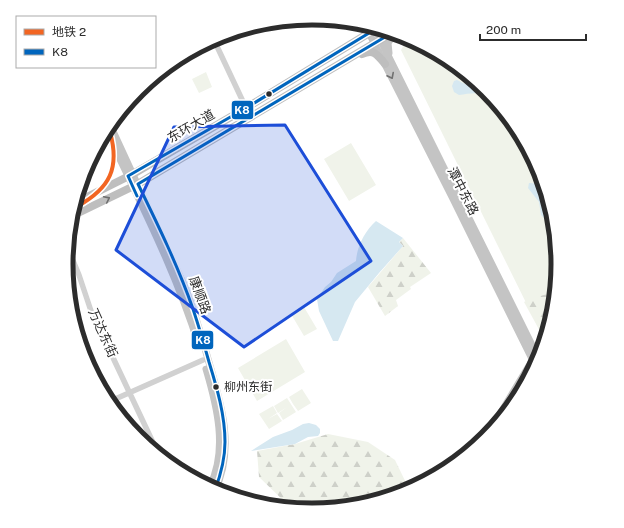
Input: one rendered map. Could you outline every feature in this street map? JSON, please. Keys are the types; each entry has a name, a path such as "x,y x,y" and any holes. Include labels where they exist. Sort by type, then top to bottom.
{"highway":[{"name":"东环大道","path":"82,200 130,175 246,108 352,44 368,32"},
{"name":"东环大道","path":"79,213 135,185 385,37"},
{"path":"351,57 366,52 372,52 388,62"}],"main road":[{"name":"潭中东路","path":"372,33 388,62 453,199 534,353"},
{"path":"388,62 388,43 391,39"},
{"path":"113,131 130,175"},
{"path":"109,137 135,185"},
{"name":"康顺路","path":"135,185 190,317 216,407 220,447 218,465 212,481"},
{"name":"康顺路","path":"135,185 173,260 191,303 216,386 226,444 222,472 218,483"}],"street":[{"path":"216,45 246,108"},
{"name":"万达东街","path":"73,262 91,310 154,444"},
{"path":"115,399 203,360"}],"highlighted area":[{"path":"285,125 371,261 244,347 116,250 174,127"}],"green space":[{"path":"405,44 418,50 445,65 470,84 492,106 502,119 519,144 526,158 543,202 549,233 551,264 549,295 541,333 401,50"},
{"path":"206,72 212,87 199,93 192,79"},
{"path":"351,143 376,185 349,201 324,159"},
{"path":"403,238 431,273 410,287 411,289 396,300 398,306 385,316 368,287 403,246 399,242"},
{"path":"549,294 541,333 524,302 532,298"},
{"path":"304,307 317,329 304,336 291,314"},
{"path":"286,339 305,372 257,401 238,368"},
{"path":"302,389 311,403 298,411 289,397"},
{"path":"287,398 296,412 283,420 279,413 287,407 278,413 274,406"},
{"path":"273,406 277,413 268,419 277,414 282,421 269,429 259,414"},
{"path":"328,434 368,442 395,460 406,483 374,495 343,501 312,503 284,501 259,477 257,451 295,444"}],"shaded area":[{"path":"457,80 464,84 471,85 479,93 459,95 454,92 452,86 454,81"},
{"path":"529,183 537,184 543,202 547,220 541,215 539,202 528,188"},
{"path":"376,221 403,238 399,242 403,246 355,302 338,341 333,341 319,311 317,299 337,273 356,261 362,239 368,229"},
{"path":"309,423 316,425 320,429 318,436 308,437 295,444 251,451 273,437 303,424"}],"metro line":[{"name":"2","path":"81,204 98,192 110,176 114,156 111,135"}],"transit line":[{"name":"K8","path":"137,196 128,176 246,108 370,32"},
{"name":"K8","path":"217,483 222,466 225,442 224,422 218,392 193,309 181,277 138,184 385,37"}],"place":[{"name":"柳州东街","path":"216,387"}]}
